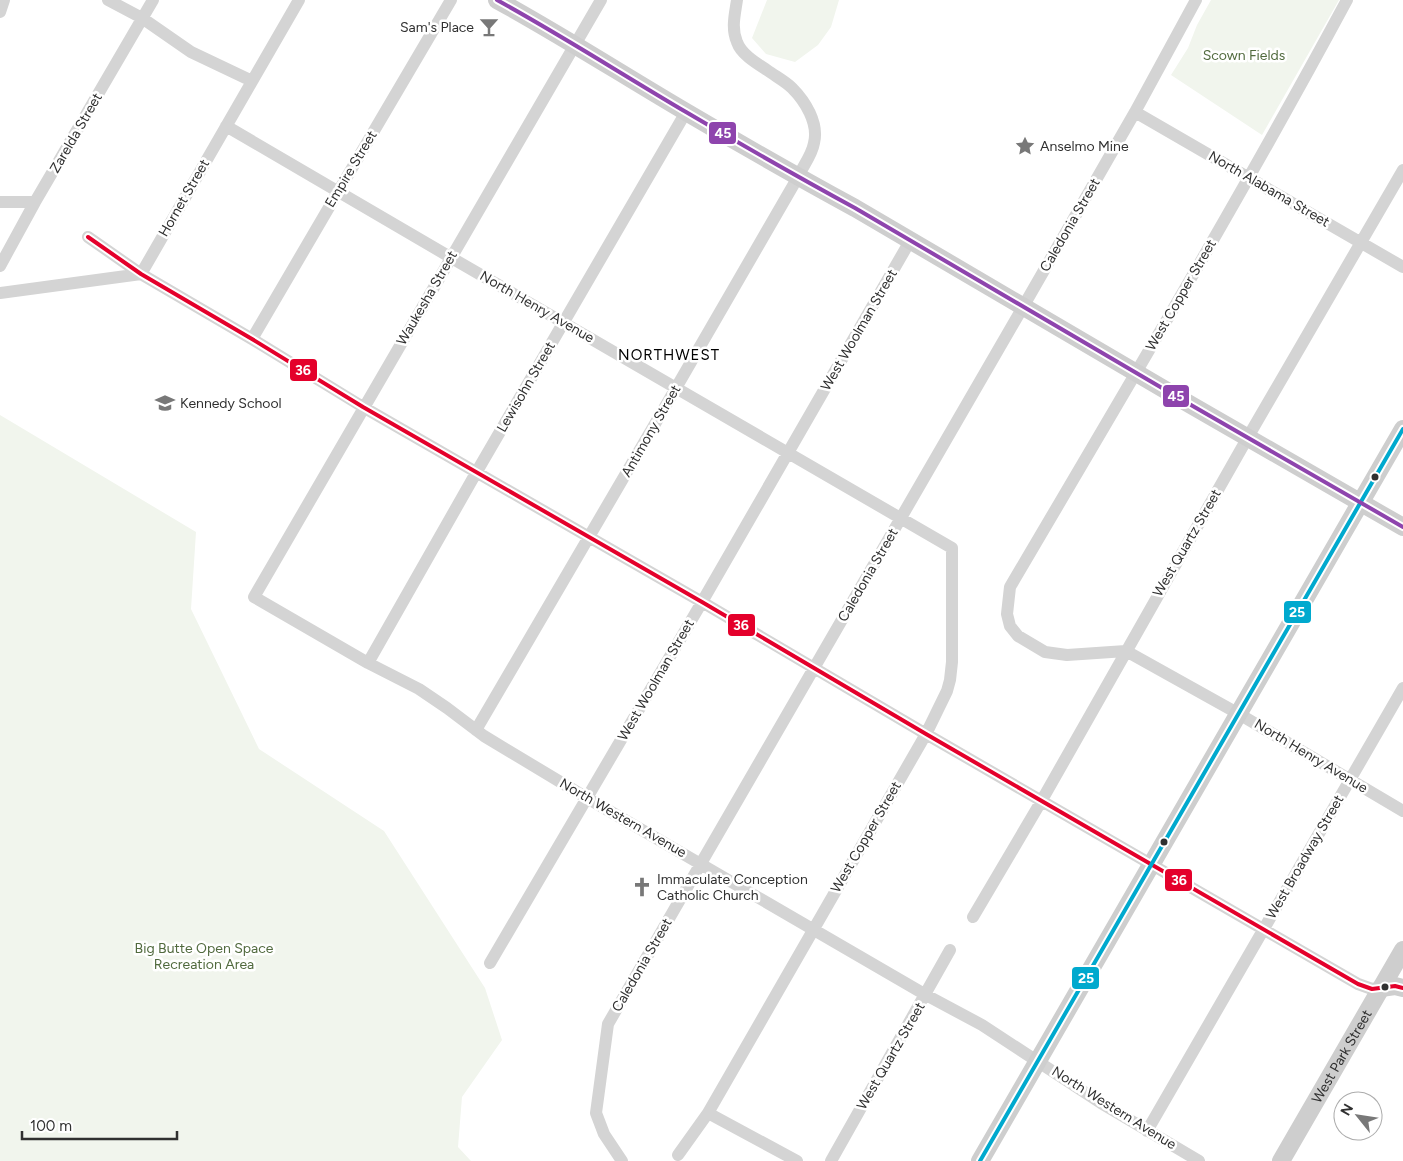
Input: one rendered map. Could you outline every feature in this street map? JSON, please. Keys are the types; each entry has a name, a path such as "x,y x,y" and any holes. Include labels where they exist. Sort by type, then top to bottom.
{"street":[{"path":"0,12 4,0"},
{"path":"108,0 142,18 191,52 252,81"},
{"name":"Zarelda Street","path":"0,266 35,202 153,0"},
{"name":"Hornet Street","path":"141,274 299,0"},
{"name":"Empire Street","path":"252,339 451,0"},
{"path":"497,0 630,77 686,112 1403,527"},
{"name":"Waukesha Street","path":"254,597 600,0"},
{"name":"Antimony Street","path":"476,730 676,388 813,148 815,141 813,123 809,111 791,87 749,57 737,42 734,23 738,0"},
{"name":"Caledonia Street","path":"622,1161 604,1134 596,1113 608,1024 1135,112 1196,0"},
{"name":"West Copper Street","path":"1126,651 1067,655 1045,652 1018,636 1010,626 1007,614 1010,587 1248,177 1347,0"},
{"name":"Lewisohn Street","path":"368,663 686,112"},
{"name":"North Alabama Street","path":"1135,112 1403,268"},
{"name":"North Henry Avenue","path":"226,126 901,518"},
{"name":"West Quartz Street","path":"973,917 1403,170"},
{"path":"0,202 35,202"},
{"path":"88,237 141,274 363,407 1364,987 1372,989 1395,986 1403,988"},
{"name":"West Woolman Street","path":"490,963 702,602 910,241"},
{"path":"0,294 141,274"},
{"path":"980,1161 1403,429"},
{"name":"West Copper Street","path":"678,1155 708,1113 926,734 947,691 952,662 952,548 901,518"},
{"name":"North Western Avenue","path":"254,597 368,663 419,689 476,730 587,798 926,995 982,1025 1102,1103 1199,1161"},
{"name":"North Henry Avenue","path":"1126,651 1239,714 1403,811"},
{"name":"West Broadway Street","path":"1147,1130 1403,688"},
{"name":"West Quartz Street","path":"831,1161 950,950"},
{"name":"West Park Street","path":"1281,1161 1403,950"},
{"path":"708,1113 796,1161"}],"green space":[{"path":"767,0 839,0 831,27 818,45 795,62 766,54 752,38"},
{"name":"Scown Fields","path":"1211,0 1339,0 1262,135 1171,75 1188,48 1197,25"},
{"name":"Big Butte Open Space Recreation Area","path":"0,415 196,532 191,609 259,749 384,831 485,988 502,1040 462,1097 458,1147 471,1161 0,1161"}],"transit line":[{"name":"45","path":"497,0 728,137 855,208 1403,527"},
{"name":"36","path":"88,237 141,274 363,407 1358,984 1372,989 1395,986 1403,988"},
{"name":"25","path":"980,1161 1403,429"}],"place":[{"name":"Sam's Place","path":"489,27"},
{"name":"Anselmo Mine","path":"1025,146"},
{"name":"Kennedy School","path":"165,403"},
{"name":"Immaculate Conception Catholic Church","path":"642,887"}],"district":[{"name":"NORTHWEST","path":"669,355"}]}
